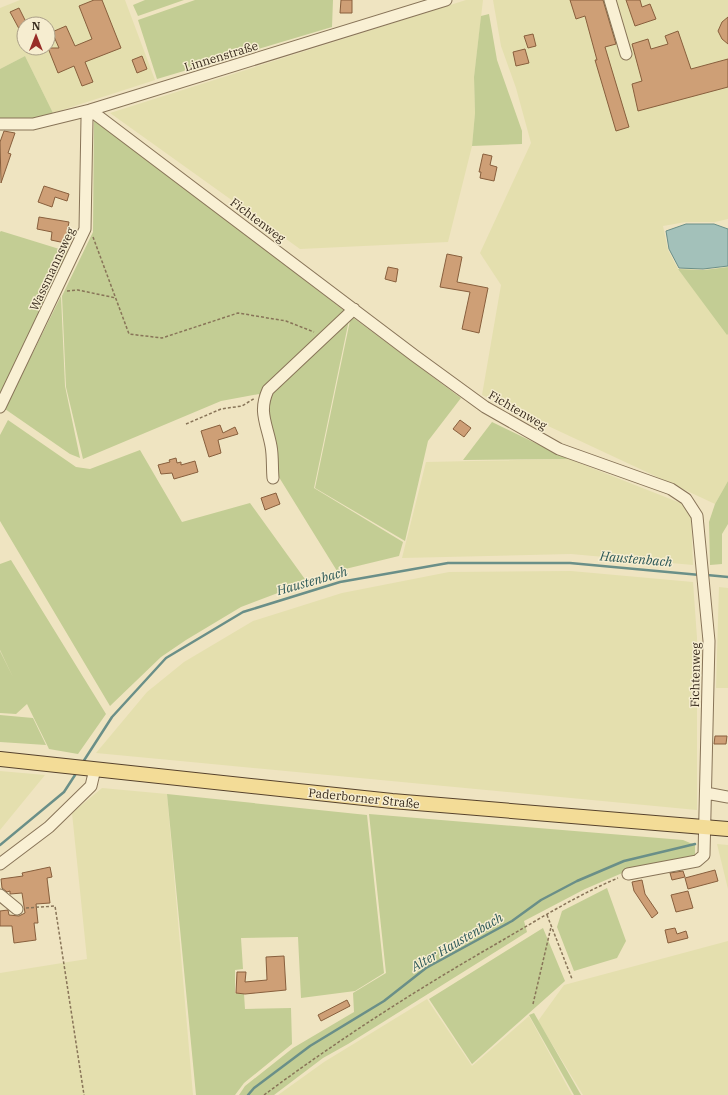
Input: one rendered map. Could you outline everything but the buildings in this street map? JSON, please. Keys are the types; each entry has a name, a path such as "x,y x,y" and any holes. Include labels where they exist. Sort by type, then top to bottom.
{"main road":[{"name":"Paderborner Straße","path":"0,759 392,801 728,829"}],"street":[{"name":"Linnenstraße","path":"0,124 33,124 90,110 446,0"},
{"path":"610,0 626,54"},
{"name":"Wassmannsweg","path":"0,407 86,229 87,119 90,110"},
{"name":"Fichtenweg","path":"90,110 415,356 485,407 559,449 671,490 686,500 697,516 708,641 706,828 704,855 697,861 628,874"},
{"path":"273,478 271,446 264,424 264,404 268,390 354,309"},
{"path":"0,864 49,827 91,786 94,769"},
{"path":"706,793 728,797"},
{"path":"0,895 17,909"}],"path":[{"path":"86,223 97,246 129,334 162,338 238,313 286,321 316,333 322,340"},
{"path":"56,292 78,290 116,298"},
{"path":"186,424 221,409 242,406 268,390"},
{"path":"264,1095 312,1060 448,972 587,891 628,874"},
{"path":"17,909 55,906 84,1095"},
{"path":"547,915 572,979"},
{"path":"533,1004 551,927"}],"shaded area":[{"path":"20,0 125,0 155,80 53,113 25,56 0,69 0,8"},
{"path":"466,0 483,0 474,77 475,113 472,146 448,242 300,249 110,113"},
{"path":"493,0 728,0 728,219 715,222 686,222 663,226 668,250 678,269 728,334 728,481 715,504 482,395 501,285 480,253 531,143 516,88 501,46"},
{"path":"569,459 683,504 691,515 693,565 571,554 402,558 426,462"},
{"path":"571,571 693,582 697,638 697,810 96,753 147,692 184,662 253,621 342,593 449,572"},
{"path":"719,587 728,588 728,688 716,688"},
{"path":"0,771 45,775 0,830"},
{"path":"102,788 167,794 193,1095 0,1095 0,973 87,959 72,813"},
{"path":"717,844 728,845 728,889"},
{"path":"728,941 728,1095 583,1095 538,1021 564,985"},
{"path":"427,999 472,1066 529,1016 572,1095 278,1095 324,1062"}],"green space":[{"path":"145,0 184,0 138,16 133,5"},
{"path":"195,0 333,0 332,27 157,79 138,20"},
{"path":"489,14 497,60 522,131 522,144 472,146 475,113 474,77 481,16"},
{"path":"25,56 53,113 27,120 0,119 0,69"},
{"path":"94,118 350,315 314,488 403,542 399,556 337,571 277,474 272,445 259,394 221,401 83,459 66,387 62,296 93,232"},
{"path":"1,231 69,252 0,396 0,232"},
{"path":"728,267 727,335 678,269 704,270"},
{"path":"61,296 65,386 80,458 70,454 5,409"},
{"path":"351,316 461,398 428,441 405,541 315,488"},
{"path":"8,420 76,467 90,469 140,450 182,522 250,503 307,582 241,607 186,640 161,657 110,706 0,521 0,435"},
{"path":"492,422 568,459 463,460"},
{"path":"728,481 728,524 722,534 722,564 710,565 709,522 715,504"},
{"path":"11,560 106,714 78,754 49,749 27,704 16,714 0,713 0,651 13,677 0,650 0,564"},
{"path":"0,715 33,718 46,745 0,742"},
{"path":"167,794 367,815 384,973 355,991 301,998 298,937 241,938 243,969 235,970 235,993 244,994 245,1009 291,1008 292,1044 244,1083 235,1095 196,1095"},
{"path":"369,814 683,840 695,845 695,856 627,871 585,889 524,921 527,932 348,1044 323,1058 274,1095 239,1095 245,1086 293,1048 354,1012 353,993 386,973"},
{"path":"607,888 626,941 617,958 574,971 557,927 562,911"},
{"path":"543,928 565,981 472,1064 429,999"},
{"path":"534,1013 581,1095 574,1095 529,1015"}],"water":[{"path":"686,224 714,224 728,229 728,266 703,269 679,268 669,249 666,231"}],"waterway":[{"name":"Haustenbach","path":"83,762 112,717 166,658 243,612 340,582 448,563 570,563 700,575"},
{"name":"Haustenbach","path":"707,575 728,577"},
{"name":"Haustenbach","path":"0,845 64,792 77,772"},
{"name":"Alter Haustenbach","path":"248,1095 254,1088 310,1046 384,1001 426,968 512,921 541,900 577,881 624,861 695,844"}]}
